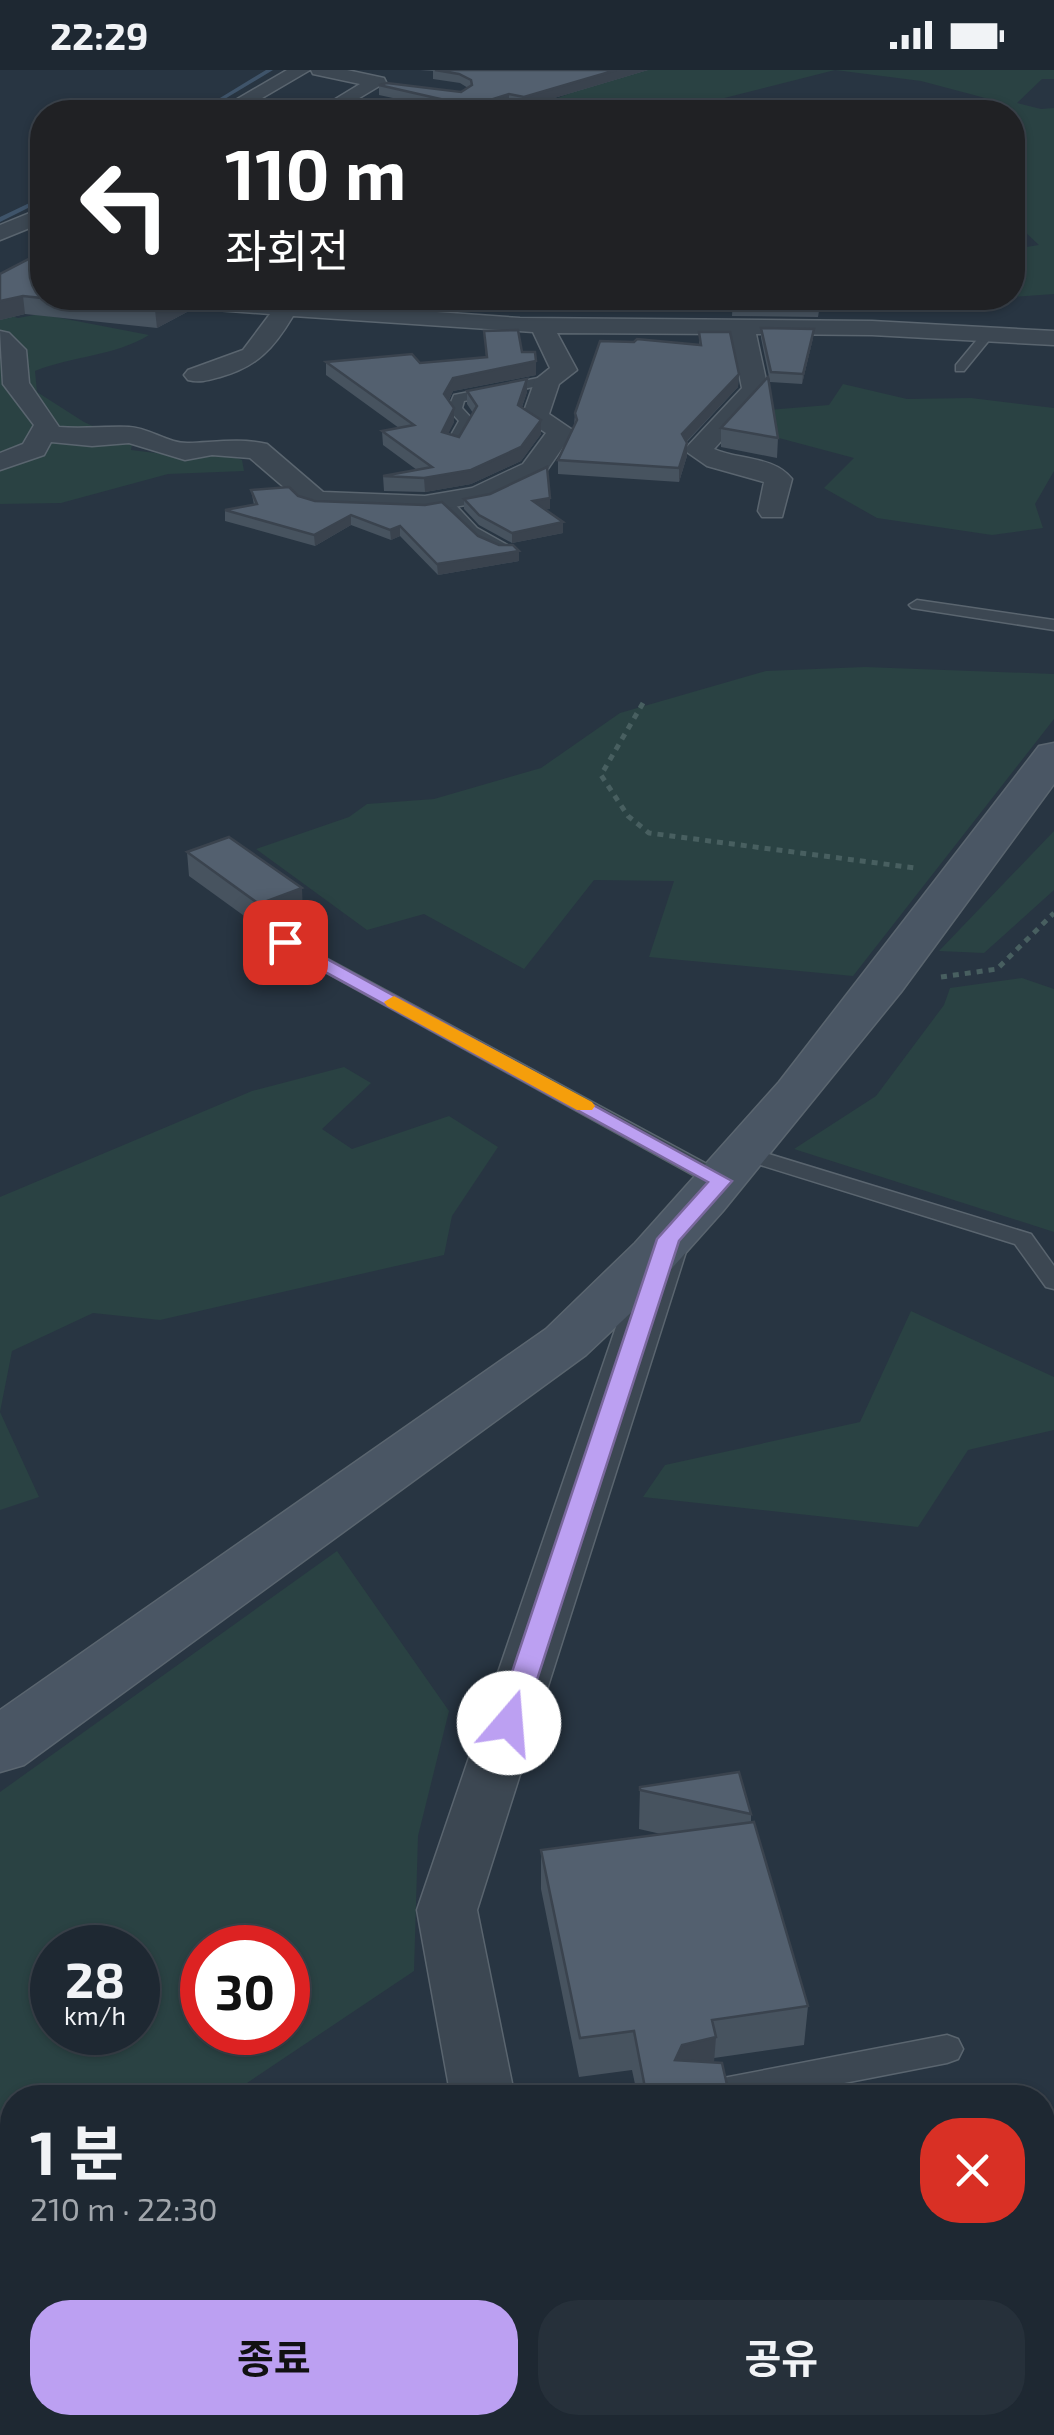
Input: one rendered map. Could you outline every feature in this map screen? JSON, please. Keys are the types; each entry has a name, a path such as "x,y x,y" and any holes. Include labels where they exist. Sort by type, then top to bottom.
{"street":[{"path":"247,100 301,70"},
{"path":"320,70 385,83 349,100"},
{"path":"0,233 30,220"},
{"path":"197,375 244,363 264,346 285,310"},
{"path":"315,310 530,325 989,333 1054,338"},
{"path":"530,325 541,310"},
{"path":"42,434 92,438 131,434 185,452 212,448 257,450 316,500 387,504 479,495 534,470 561,432 535,417 548,380 564,370 530,325"},
{"path":"0,462 34,449 48,425 16,384 14,350 2,327"},
{"path":"742,327 754,389 698,450 710,460 766,470 778,479 772,511"},
{"path":"0,1746 566,1342 606,1309 792,1102 885,984 1054,755"},
{"path":"482,2085 448,1910 668,1239"}],"lane":[{"path":"960,368 989,333"},
{"path":"453,444 466,420 455,409 459,398 548,380"},
{"path":"444,501 472,531 506,550"},
{"path":"917,606 1054,624"},
{"path":"285,942 734,1167 1023,1239 1054,1282"},
{"path":"760,2085 947,2049"}],"path":[{"path":"643,703 601,775 628,816 650,833 966,875"},
{"path":"885,984 997,970 1054,914"}],"green space":[{"path":"629,70 835,70 716,100 553,100"},
{"path":"835,70 1054,70 1054,79 1042,79 1020,100 987,100 921,81"},
{"path":"1025,105 1054,108 1054,294 1025,296 1025,247 1039,245 1025,232"},
{"path":"0,313 18,318 40,314 149,335 122,347 35,371 37,392 84,422 132,444 131,450 189,457 228,455 242,460 244,471 168,474 61,503 0,504"},
{"path":"843,384 907,399 971,398 1054,408 1054,471 1035,504 1043,528 992,535 877,518 824,488 854,458 749,430 768,410 829,405"},
{"path":"865,667 1054,674 1054,719 853,976 649,957 674,881 594,880 524,969 424,914 367,930 256,849 349,817 367,804 434,799 541,768 620,713 766,671"},
{"path":"1054,831 1054,890 984,953 939,951"},
{"path":"1022,978 1054,989 1054,1232 794,1149 876,1096 944,1005 950,988"},
{"path":"344,1067 371,1083 322,1129 352,1149 449,1116 498,1147 452,1216 444,1255 160,1320 93,1313 12,1351 0,1412 0,1197 252,1091"},
{"path":"911,1311 1054,1377 1054,1430 968,1450 918,1527 643,1497 665,1465 860,1422"},
{"path":"0,1412 39,1497 0,1510"},
{"path":"337,1551 449,1711 418,1836 414,1971 310,2041 310,1925 180,1925 180,2055 289,2055 244,2085 0,2085 0,1792"}],"building":[{"path":"435,70 616,70 524,97 509,94 490,100 445,100 379,85 461,92 472,85 471,80"},
{"path":"30,258 30,297 0,301 0,274"},
{"path":"761,328 814,329 803,374 771,372"},
{"path":"518,330 522,352 535,352 536,361 453,378 444,394 454,408 442,432 459,437 477,406 467,391 527,379 518,405 541,420 521,447 471,470 424,478 383,476 432,467 382,431 414,425 326,362 412,354 420,363 487,357 484,331"},
{"path":"699,332 730,332 739,374 682,434 687,443 679,468 558,460 577,420 575,413 600,341 637,339 701,345"},
{"path":"768,377 778,438 721,428"},
{"path":"547,467 550,498 533,501 563,522 512,533 479,515 464,499 490,494"},
{"path":"289,487 298,496 315,501 425,505 442,502 478,536 499,545 513,545 519,551 437,564 400,526 390,530 351,515 314,535 225,510 257,504 251,490"},
{"path":"229,837 302,888 259,904 187,852"},
{"path":"739,1772 751,1814 640,1790 640,1787"},
{"path":"754,1822 808,2006 712,2020 716,2037 682,2045 675,2060 722,2063 727,2085 644,2085 634,2031 580,2038 541,1850"}],"waterway":[{"path":"220,100 270,70"},
{"path":"0,220 30,205"}],"slow traffic":[{"path":"394,1002 585,1106"}],"route":[{"path":"285,942 721,1181 668,1239 509,1723"}]}
